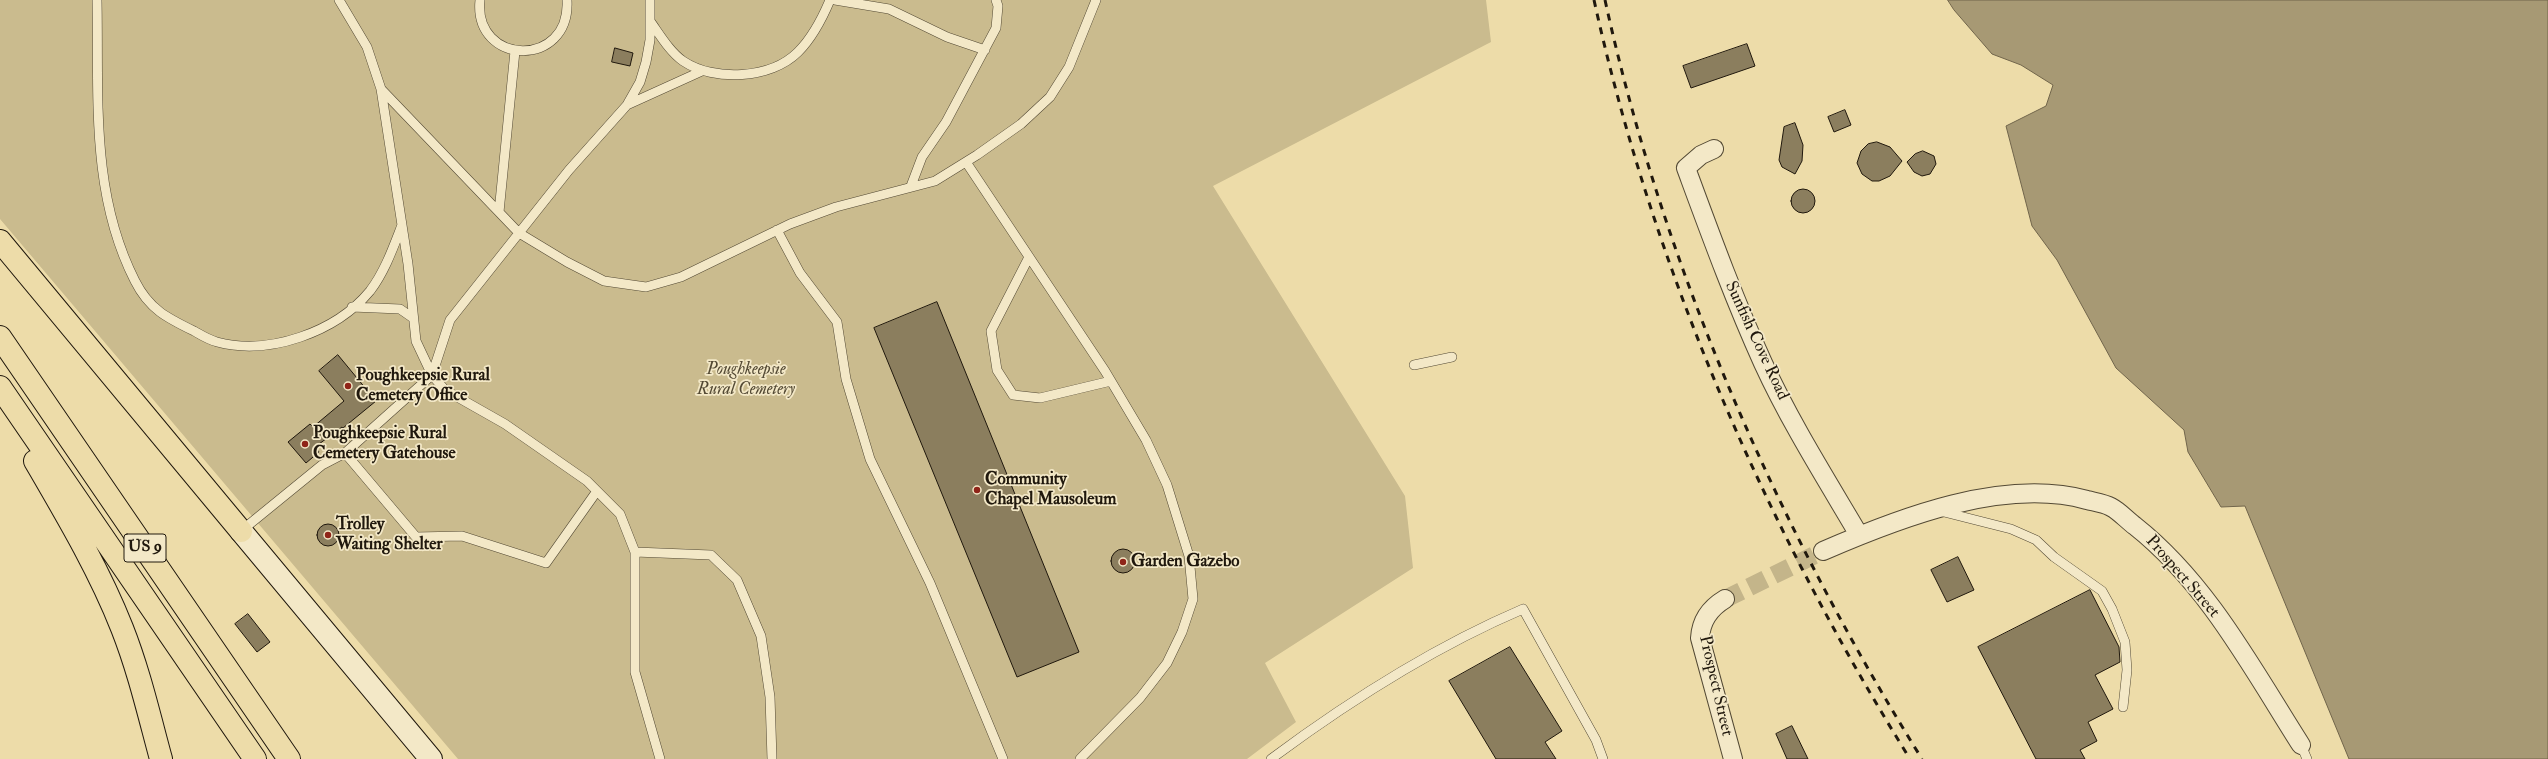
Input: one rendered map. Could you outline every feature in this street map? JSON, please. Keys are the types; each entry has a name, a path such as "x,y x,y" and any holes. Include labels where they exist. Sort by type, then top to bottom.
{"highway":[{"path":"0,241 241,531"},
{"name":"US 9","path":"0,337 289,759"},
{"name":"US 9","path":"0,387 255,759"},
{"path":"0,399 79,539 109,598 134,660 161,759"}],"street":[{"name":"Sunfish Cove Road","path":"1714,149 1701,155 1686,168 1723,270 1763,364 1813,458 1859,535"},
{"name":"Prospect Street","path":"1823,551 1859,535 1937,510 1988,497 2021,494 2069,495 2110,506 2158,544 2213,608 2304,752"},
{"path":"241,531 431,759"},
{"name":"Prospect Street","path":"1725,599 1708,614 1701,629 1700,638 1732,759"}],"lane":[{"path":"97,0 97,121 103,183 114,226 135,282 158,314 217,342 279,344 331,324 369,291 386,265 402,225"},
{"path":"339,0 367,47 381,89 402,225 416,341 432,375 445,390 505,424 588,481 620,514 635,552 635,672 660,759"},
{"path":"480,0 479,10 482,24 490,37 501,46 515,51 530,51 544,47 556,38 564,26 568,12 567,0"},
{"path":"241,531 322,465 345,453 432,375 450,320 569,170 627,105 640,82 646,62 650,40 650,0"},
{"path":"650,21 665,43 683,61 702,71 729,76 766,71 798,53 818,27 830,0"},
{"path":"834,0 888,8 947,37 985,50"},
{"path":"911,186 922,157 946,122 996,28 998,6 996,0"},
{"path":"381,89 519,233 567,262 604,281 646,287 681,277 777,230 836,206 935,181 966,162 1021,124 1050,97 1069,66 1096,0"},
{"path":"499,212 515,51"},
{"path":"627,105 702,71"},
{"path":"966,162 1111,381 1146,440 1166,485 1189,556 1193,599 1182,632 1167,663 1140,698 1080,759"},
{"path":"777,230 800,273 837,322 846,379 870,459 930,583 1003,759"},
{"path":"1029,257 991,331 997,370 1013,395 1040,398 1111,381"},
{"path":"352,307 400,309 414,318"},
{"path":"1414,366 1452,357"},
{"path":"345,453 416,537 462,536 546,563 597,491"},
{"path":"1937,510 2010,530 2036,540 2054,557 2102,591 2112,609 2125,642 2127,670 2123,707"},
{"path":"635,552 711,555 737,580 761,636 770,697 772,759"},
{"path":"1271,759 1398,675 1480,628 1523,609 1596,740 1603,759"}],"green space":[{"name":"Poughkeepsie Rural Cemetery","path":"0,0 1486,0 1491,42 1213,186 1405,496 1413,568 1265,663 1296,722 1247,759 458,759 0,219"}],"shaded area":[{"path":"1948,0 2548,0 2548,759 2349,759 2245,506 2221,507 2188,452 2184,430 2116,368 2057,260 2032,226 2006,126 2046,106 2053,85 2021,65 1992,54 1954,10"}],"building":[{"path":"1747,44 1755,66 1691,88 1683,66"},
{"path":"615,48 633,53 630,66 612,62"},
{"path":"1845,110 1851,125 1834,132 1828,117"},
{"path":"1795,123 1803,145 1802,161 1795,174 1782,167 1779,160 1784,127"},
{"path":"1877,142 1890,147 1902,161 1890,176 1879,181 1872,181 1862,174 1857,163 1861,151 1868,144"},
{"path":"1923,151 1934,156 1936,164 1930,174 1922,176 1914,172 1907,162 1915,154"},
{"path":"1803,189 1811,193 1815,201 1811,209 1803,213 1795,209 1791,201 1795,193"},
{"name":"Community Chapel Mausoleum","path":"937,302 1079,652 1017,677 874,328"},
{"name":"Poughkeepsie Rural Cemetery Office","path":"338,355 376,401 343,428 342,427 315,447 319,452 306,463 288,442 310,424 313,427 344,401 319,371"},
{"name":"Trolley Waiting Shelter","path":"328,524 336,527 339,535 336,543 328,546 320,543 317,535 320,527"},
{"name":"Garden Gazebo","path":"1123,549 1131,553 1135,561 1131,569 1123,573 1115,569 1111,561 1115,553"},
{"path":"1958,557 1974,590 1947,602 1931,570"},
{"path":"2090,590 2119,647 2120,662 2095,675 2113,709 2088,722 2097,741 2080,750 2085,759 2036,759 1978,647"},
{"path":"248,614 270,642 257,652 235,624"},
{"path":"1510,647 1562,731 1545,742 1556,759 1496,759 1449,681"},
{"path":"1792,726 1808,759 1787,759 1776,734"}],"tunnel":[{"path":"1725,599 1823,551"}],"railway":[{"path":"1594,0 1619,100 1648,199 1682,296 1720,393 1762,487 1808,580 1857,670 1910,759"},
{"path":"1605,0 1630,100 1659,199 1693,297 1731,393 1774,487 1820,580 1869,671 1922,759"}],"place":[{"name":"Poughkeepsie Rural Cemetery Office","path":"348,386"},
{"name":"Poughkeepsie Rural Cemetery Gatehouse","path":"305,444"},
{"name":"Community Chapel Mausoleum","path":"977,490"},
{"name":"Trolley Waiting Shelter","path":"328,535"},
{"name":"Garden Gazebo","path":"1123,562"}]}
